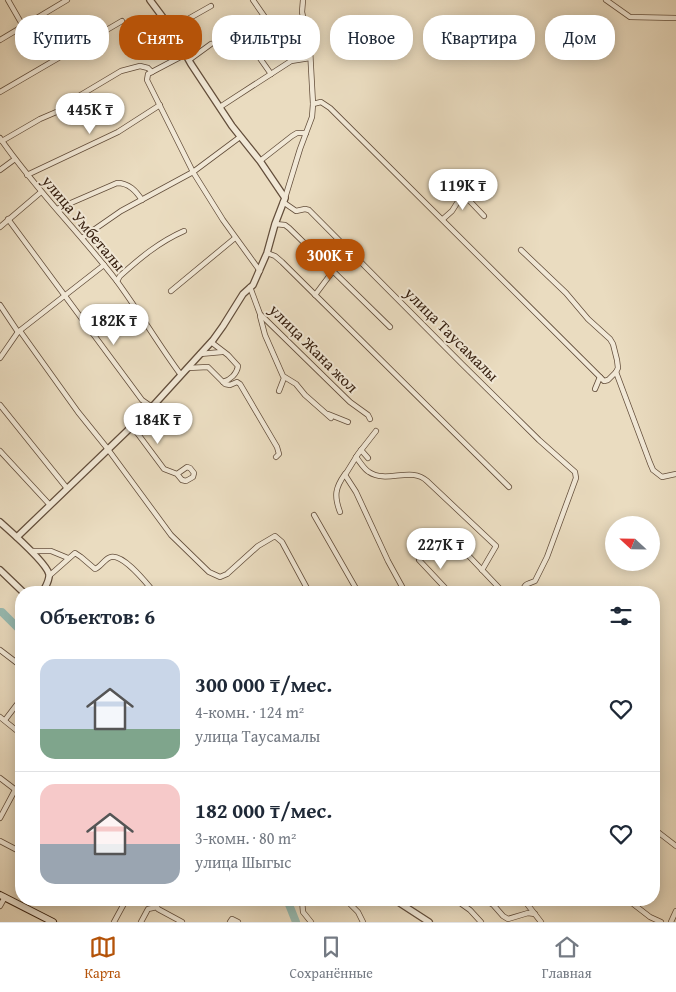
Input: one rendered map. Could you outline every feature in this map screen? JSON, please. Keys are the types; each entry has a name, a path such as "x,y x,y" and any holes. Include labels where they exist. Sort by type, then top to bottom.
{"main road":[{"path":"2,896 15,903"},
{"path":"21,906 52,922"}],"street":[{"path":"8,0 17,15"},
{"path":"42,15 67,0"},
{"path":"150,0 161,15"},
{"path":"253,0 263,15"},
{"path":"303,0 303,15"},
{"path":"606,0 630,17 676,18"},
{"path":"195,15 211,6"},
{"path":"0,92 119,23"},
{"path":"0,40 15,31"},
{"path":"202,49 211,44"},
{"path":"180,60 152,72 146,76 147,80 193,172 235,238 260,270"},
{"path":"189,60 240,137 260,161 284,200"},
{"path":"261,60 271,74"},
{"path":"220,107 291,61 297,60"},
{"path":"17,537 66,487 152,407 211,342 243,294 253,285 267,253 275,224 312,117 310,60"},
{"path":"1,141 40,119 68,107 78,96 121,71 140,66 148,68 152,72"},
{"path":"313,104 321,102 326,104 606,382 618,368 610,339 588,319 566,293 520,250"},
{"path":"27,175 118,132 160,105"},
{"path":"260,161 292,136 297,133 306,133"},
{"path":"82,238 121,211 193,172 240,137"},
{"name":"улица Умбеталы","path":"1,141 41,192 104,265 181,375"},
{"path":"0,170 15,159"},
{"path":"57,209 117,183 129,186 136,191 142,200"},
{"path":"0,227 41,192"},
{"path":"443,219 464,195 484,216"},
{"name":"улица Таусамалы","path":"284,200 296,211 309,210 555,456 575,472 576,478 543,568 535,581 525,586"},
{"path":"8,219 142,400 152,407"},
{"path":"275,224 285,225 289,228 390,327"},
{"path":"117,282 120,276 163,240 184,231"},
{"path":"171,291 235,238"},
{"path":"267,253 276,256 509,487"},
{"path":"0,358 19,332 104,265"},
{"path":"315,295 333,271"},
{"name":"улица Жана жол","path":"250,287 260,314 350,402 368,415 370,419"},
{"path":"0,305 171,535 209,572 220,577 227,574 244,558 275,536 282,542 305,586"},
{"path":"260,314 265,336 285,380 296,384 331,418"},
{"path":"211,342 228,355 238,366 229,380 223,382"},
{"path":"200,354 222,352"},
{"path":"186,368 208,367 223,382 230,385 236,382 240,384 279,451 276,457"},
{"path":"616,372 653,470 662,477 676,474"},
{"path":"595,389 600,377"},
{"path":"280,392 285,380"},
{"path":"0,405 66,487"},
{"path":"324,413 348,422"},
{"path":"132,426 164,469 177,474"},
{"path":"340,512 336,500 339,482 376,430"},
{"path":"361,450 368,458"},
{"path":"0,451 49,504"},
{"path":"356,457 374,475 418,475 427,481 496,546 482,570"},
{"path":"345,474 345,477 356,492 402,586"},
{"path":"314,515 355,586"},
{"path":"1,526 17,537 48,571 49,576 45,586"},
{"path":"448,534 497,586"},
{"path":"31,551 51,552 68,558"},
{"path":"49,576 75,553 95,569 110,557 122,560 149,586"},
{"path":"419,560 443,586"},
{"path":"0,570 17,586"},
{"path":"0,650 15,661"},
{"path":"15,706 2,720 15,730"},
{"path":"0,778 15,790 0,818"},
{"path":"660,834 676,846"},
{"path":"0,841 15,849"},
{"path":"0,906 2,896"},
{"path":"114,922 123,906"},
{"path":"302,906 303,912 312,922"},
{"path":"352,906 358,912 363,922"},
{"path":"404,906 429,922"},
{"path":"464,906 481,922"},
{"path":"494,906 508,919 528,913 534,914"},
{"path":"528,906 541,922"},
{"path":"636,906 660,922"},
{"path":"141,922 148,909 157,907 182,922"},
{"path":"671,922 676,911"},
{"path":"230,922 232,919 238,922"}],"waterway":[{"path":"0,612 15,625"},
{"path":"290,906 296,922"}]}
